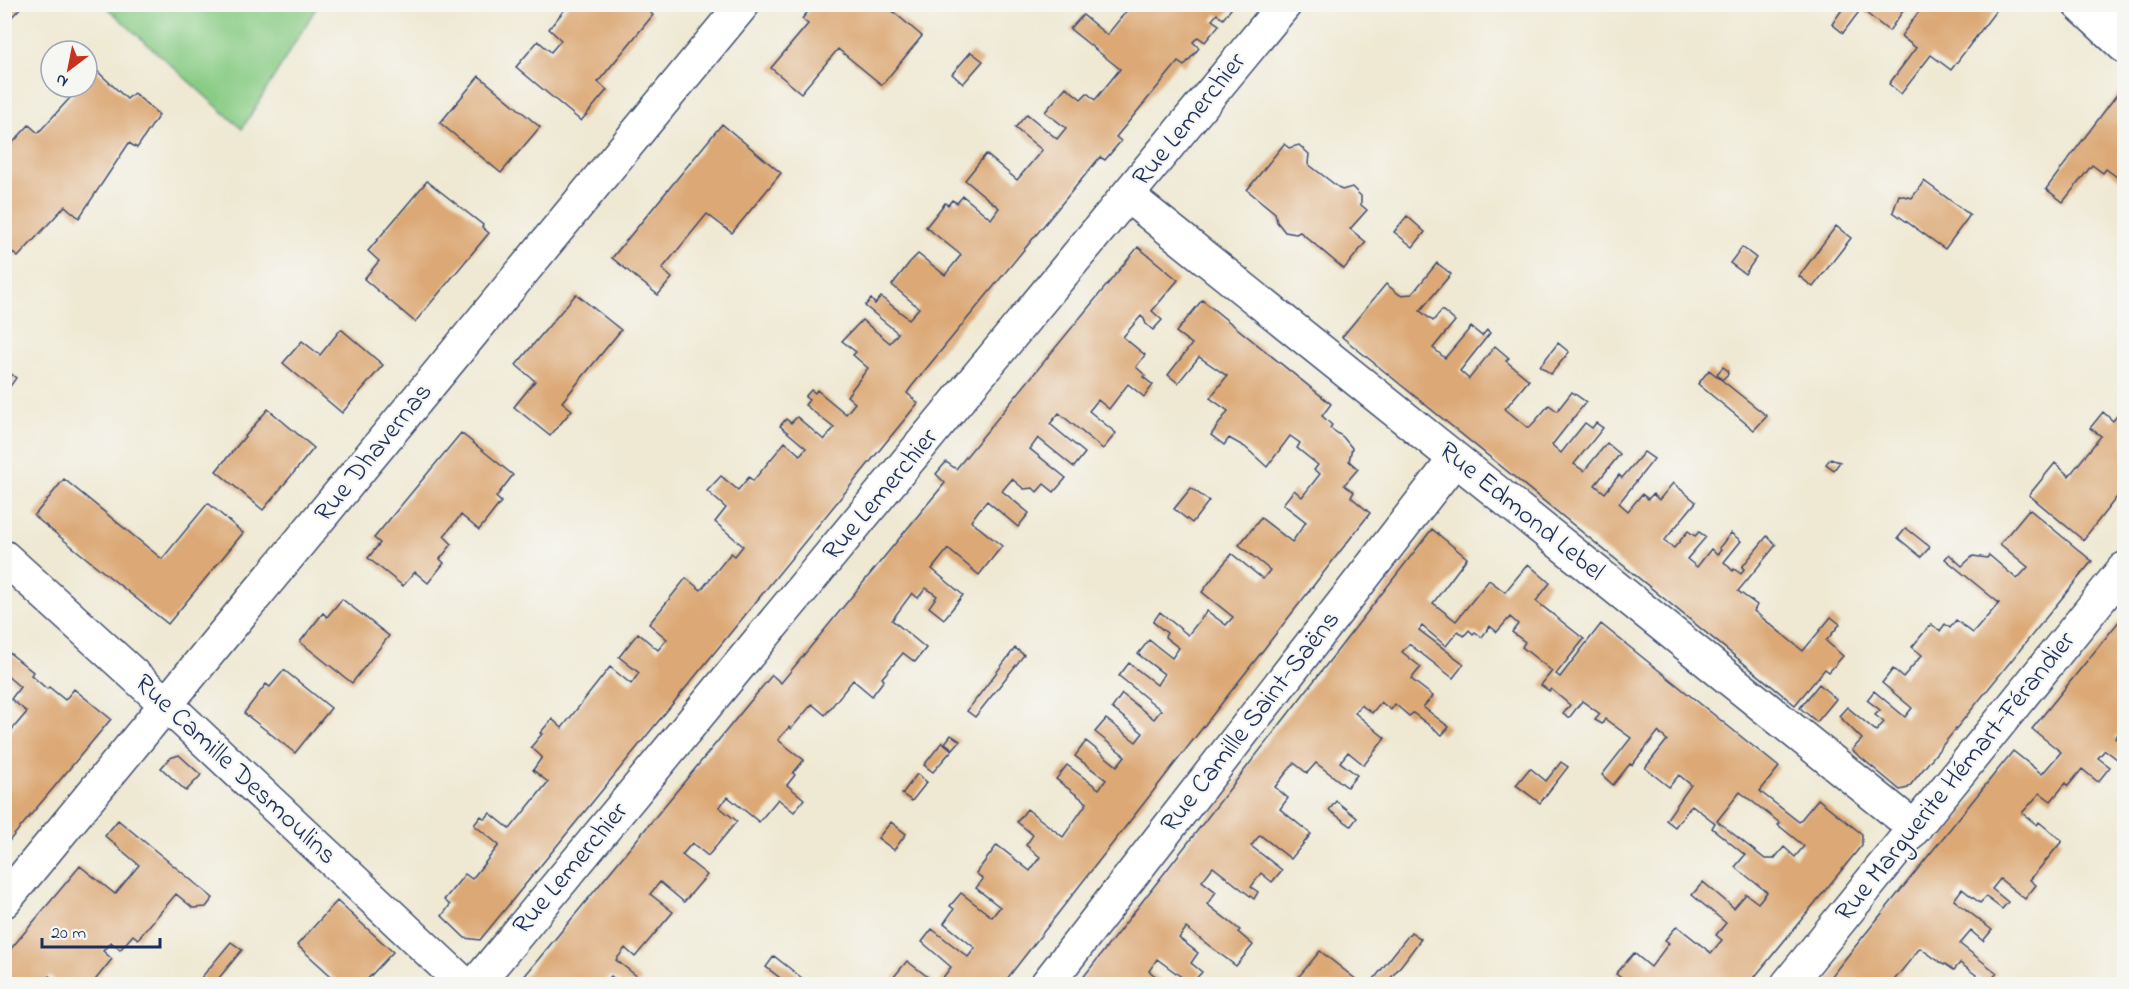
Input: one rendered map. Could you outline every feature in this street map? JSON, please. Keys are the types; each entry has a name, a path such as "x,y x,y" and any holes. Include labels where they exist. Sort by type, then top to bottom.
{"street":[{"name":"Rue Dhavernas","path":"4,901 743,4"},
{"name":"Rue Lemerchier","path":"476,984 1285,4"},
{"path":"2079,4 2124,46"},
{"path":"2108,4 2114,8 2124,9"},
{"name":"Rue Edmond Lebel","path":"1128,196 1915,828"},
{"name":"Rue Camille Saint-Saëns","path":"1047,984 1455,459"},
{"name":"Rue Camille Desmoulins","path":"4,557 167,705 464,984"},
{"name":"Rue Marguerite Hémart-Férandier","path":"1788,984 2124,569"}],"green space":[{"path":"104,5 318,5 242,129"}],"building":[{"path":"4,4 24,4 4,25"},
{"path":"569,4 641,4 653,15 598,82 607,90 581,121 516,67 538,41 551,52 561,40 549,29"},
{"path":"814,4 884,4 922,36 882,85 838,49 801,93 771,68 808,24 802,19"},
{"path":"1132,4 1235,4 1223,19 1217,14 1212,20 1219,25 1205,42 1198,37 1193,42 1199,48 1184,66 1178,62 1116,137 1121,141 1105,160 1100,157 912,386 907,393 918,403 480,940 465,938 442,916 450,905 444,900 465,874 472,879 499,845 474,825 481,816 485,819 490,813 510,829 548,782 533,770 542,757 531,747 542,734 540,733 552,719 562,728 610,667 631,684 639,673 619,657 638,633 658,650 667,639 649,624 686,578 701,590 731,553 735,556 743,546 715,522 726,508 707,491 721,476 738,490 749,477 753,481 785,442 800,455 806,448 780,426 786,419 791,423 797,417 824,440 834,428 805,405 809,400 805,397 811,390 815,393 817,390 846,414 855,403 847,396 868,368 853,355 856,352 842,341 862,320 890,343 898,333 865,306 871,299 875,304 881,297 909,319 919,308 892,285 910,262 918,254 945,275 961,255 926,227 945,203 948,205 952,200 957,203 963,196 991,219 999,208 965,180 986,154 1017,180 1042,150 1015,128 1027,114 1057,139 1066,128 1045,112 1066,87 1081,99 1087,93 1095,100 1120,69 1070,29 1083,15 1107,35"},
{"path":"1846,4 1908,4 1889,31 1861,9 1843,33 1832,24"},
{"path":"1912,4 2001,4 1951,70 1931,55 1901,94 1889,84 1916,48 1901,36 1920,10"},
{"path":"971,52 983,61 963,84 952,74"},
{"path":"99,73 127,99 134,93 159,115 137,148 129,143 79,218 65,206 18,257 4,245 4,152 29,125 38,133 69,99 99,99"},
{"path":"479,76 540,127 501,173 440,123"},
{"path":"2124,85 2124,175 2121,180 2106,169 2103,173 2092,165 2063,202 2046,189"},
{"path":"722,124 781,173 732,233 707,214 662,269 672,278 658,295 612,258"},
{"path":"1284,144 1289,148 1299,145 1309,154 1308,164 1342,190 1352,187 1361,196 1361,205 1367,210 1350,229 1366,242 1344,269 1300,232 1296,234 1285,232 1277,222 1275,213 1247,190"},
{"path":"427,181 483,225 482,227 489,233 415,322 364,279 379,261 368,251"},
{"path":"1924,181 1970,215 1945,249 1893,212 1899,195 1912,198"},
{"path":"1407,216 1425,232 1413,247 1394,232"},
{"path":"1836,226 1851,238 1813,287 1799,276"},
{"path":"1138,247 1178,280 1152,311 1162,320 1153,330 1141,316 1123,337 1145,355 1136,367 1153,385 1144,397 1128,384 1109,409 1098,400 1089,411 1116,433 1103,449 1059,413 1050,424 1085,453 1074,467 1038,438 1030,449 1066,478 1054,492 1044,484 1037,492 1033,488 1024,489 1012,479 1002,491 1029,513 1018,527 987,501 979,510 971,521 1002,546 979,575 948,549 932,569 963,595 944,619 929,607 937,596 926,588 918,598 912,593 892,620 926,648 915,662 903,653 882,678 884,680 872,696 853,680 825,715 812,704 791,729 789,727 778,740 804,760 787,785 804,799 794,812 778,799 759,822 728,797 719,807 737,821 708,856 692,843 682,855 707,875 684,902 660,882 650,894 673,912 635,957 625,948 616,960 642,980 638,984 622,984 611,976 604,984 524,984 523,978 772,675 781,683 945,483 936,474 946,462 956,469"},
{"path":"1742,247 1756,258 1745,274 1730,263"},
{"path":"1437,263 1451,274 1420,311 1433,321 1442,310 1455,321 1433,348 1445,358 1471,327 1482,336 1487,330 1490,333 1460,371 1469,379 1495,346 1509,358 1506,361 1529,380 1505,409 1527,427 1530,427 1549,405 1557,411 1572,392 1586,402 1552,445 1561,453 1585,423 1592,428 1596,423 1603,428 1574,464 1584,471 1607,443 1620,454 1595,485 1605,493 1619,475 1622,478 1644,452 1654,459 1619,503 1628,511 1642,494 1648,499 1653,494 1659,500 1673,483 1696,502 1664,541 1674,548 1688,531 1695,536 1699,532 1706,537 1687,559 1697,567 1711,549 1717,555 1721,550 1719,548 1731,533 1741,541 1724,562 1733,571 1734,569 1741,574 1744,569 1742,567 1767,536 1776,545 1738,591 1757,605 1754,611 1803,651 1831,617 1840,624 1826,641 1843,656 1829,672 1825,669 1795,705 1342,337 1386,284 1400,295 1412,294"},
{"path":"576,294 621,330 562,402 572,410 550,436 514,407 535,381 516,365"},
{"path":"1202,300 1331,404 1322,416 1332,425 1330,428 1343,437 1352,448 1349,461 1358,469 1344,485 1354,492 1351,497 1370,513 1003,984 938,984 951,967 922,942 932,929 968,957 975,948 944,923 954,909 950,906 961,893 992,917 1000,907 976,888 983,879 976,873 997,845 1030,871 1040,857 1026,845 1033,835 1017,822 1027,809 1063,837 1087,803 1056,779 1067,765 1099,789 1106,780 1075,756 1086,741 1117,766 1125,756 1095,732 1106,719 1136,742 1143,733 1112,708 1122,694 1154,719 1161,710 1119,676 1129,663 1157,685 1164,674 1138,654 1149,640 1172,658 1179,648 1165,637 1167,633 1153,622 1160,612 1188,635 1207,611 1226,625 1233,617 1202,592 1220,568 1232,554 1263,579 1270,570 1239,545 1261,518 1292,542 1306,522 1283,504 1294,490 1302,497 1320,474 1314,470 1318,465 1297,448 1300,443 1290,436 1267,467 1245,447 1229,438 1224,445 1211,435 1228,411 1210,398 1227,376 1199,357 1178,383 1168,375 1192,344 1176,332"},
{"path":"341,329 383,365 342,413 283,363 302,341 320,355"},
{"path":"1558,343 1569,352 1551,374 1540,366"},
{"path":"1723,367 1728,374 1722,380 1717,374"},
{"path":"4,368 16,378 4,395"},
{"path":"1709,370 1767,416 1754,430 1698,384"},
{"path":"2124,407 2124,488 2083,540 2029,495 2055,463 2069,476 2101,436 2090,428 2103,412 2113,421"},
{"path":"268,409 314,448 263,510 216,471"},
{"path":"461,433 513,475 496,497 501,502 479,530 461,515 444,536 452,544 440,559 444,563 428,583 415,572 403,586 368,558 380,543 374,538"},
{"path":"1830,459 1840,462 1834,470 1826,464"},
{"path":"64,479 162,559 208,503 243,533 168,624 34,516"},
{"path":"1191,488 1209,501 1192,523 1174,509"},
{"path":"2029,509 2092,561 1908,788 1900,790 1852,750 1862,739 1839,716 1847,707 1876,731 1884,722 1875,715 1880,710 1867,700 1874,691 1905,717 1912,708 1882,683 1893,669 1903,677 1922,655 1912,647 1931,624 1940,631 1945,624 1950,628 1956,620 1973,633 1999,603 1945,559 1949,554 1962,566 1973,556 1987,558 1989,555 2017,579 2028,567 2000,544"},
{"path":"1906,528 1930,547 1921,557 1898,538"},
{"path":"1432,529 1467,558 1433,603 1456,621 1489,580 1505,592 1528,564 1550,583 1536,601 1584,639 1556,674 1560,677 1601,624 1779,767 1760,791 1762,793 1799,822 1818,799 1862,834 1862,845 1749,984 1629,984 1616,974 1634,953 1651,967 1669,943 1665,940 1677,926 1711,953 1722,940 1716,935 1726,923 1692,895 1703,882 1734,908 1746,894 1758,903 1767,892 1735,867 1745,855 1712,828 1715,823 1692,805 1675,827 1666,820 1691,785 1679,775 1669,787 1645,768 1667,740 1658,732 1613,785 1602,775 1631,738 1605,719 1602,724 1595,720 1600,714 1582,701 1569,718 1563,714 1570,705 1551,689 1549,691 1541,685 1552,671 1522,647 1525,642 1512,632 1518,624 1510,617 1497,632 1490,626 1482,637 1469,630 1464,636 1458,631 1446,646 1422,626 1419,630 1464,664 1453,678 1409,644 1402,652 1421,667 1411,679 1433,696 1423,707 1449,727 1442,735 1413,713 1409,716 1395,704 1391,710 1381,702 1372,713 1361,705 1355,713 1385,738 1364,765 1348,752 1340,762 1357,775 1347,787 1316,763 1307,773 1294,763 1275,787 1288,798 1280,809 1311,834 1291,859 1260,835 1251,846 1282,870 1272,882 1261,873 1251,887 1258,892 1254,899 1213,867 1202,881 1216,892 1207,904 1240,930 1238,932 1253,945 1236,966 1186,928 1179,938 1198,953 1191,963 1202,972 1191,984 1157,959 1149,971 1166,984 1078,984","holes":["1740,792 1780,823 1778,825 1804,846 1795,857 1784,847 1774,859 1765,859 1717,821"]},
{"path":"342,599 389,636 352,683 300,642 323,613 327,617"},
{"path":"2124,615 2124,731 2122,729 2115,738 2124,745 2124,749 2117,759 2105,750 2098,758 2110,767 2098,782 2082,769 2051,801 2040,793 2022,813 2037,825 2039,822 2062,841 2030,880 2036,885 2025,899 2000,879 1992,889 2008,902 2002,909 1986,897 1980,903 1962,889 1954,900 1992,930 1983,941 1971,931 1960,944 1997,973 1988,984 1960,963 1954,970 1920,948 1891,984 1832,984 1828,981 2013,751 2042,774 2061,752 2032,729"},
{"path":"1015,648 1024,655 975,717 967,711"},
{"path":"6,650 33,672 31,675 47,689 49,687 65,700 74,689 111,719 4,847 4,739 27,712 11,699 20,687 5,674"},
{"path":"284,670 331,708 295,753 244,713 266,684 270,687"},
{"path":"1819,684 1836,699 1817,722 1800,708"},
{"path":"951,735 960,741 953,749 945,743"},
{"path":"942,742 952,750 933,772 924,765"},
{"path":"179,755 201,775 186,791 161,768 170,758"},
{"path":"1561,762 1568,767 1540,803 1516,785 1530,768 1546,781"},
{"path":"917,774 927,782 912,801 902,794"},
{"path":"1336,801 1357,818 1351,826 1329,810"},
{"path":"118,820 213,898 206,907 193,908 176,894 138,939 133,935 120,950 111,942 103,951 112,959 92,984 60,984 49,976 42,984 4,984 4,957 80,866 115,894 139,865 105,836"},
{"path":"891,822 906,834 894,850 878,838"},
{"path":"337,901 393,952 363,984 340,984 297,945"},
{"path":"1411,932 1421,939 1403,963 1386,984 1370,984"},
{"path":"231,942 242,950 214,984 196,984"},
{"path":"1320,951 1362,984 1299,984 1295,981"},
{"path":"774,956 802,978 797,984 788,984 766,967"},
{"path":"907,961 937,984 888,984"}]}
